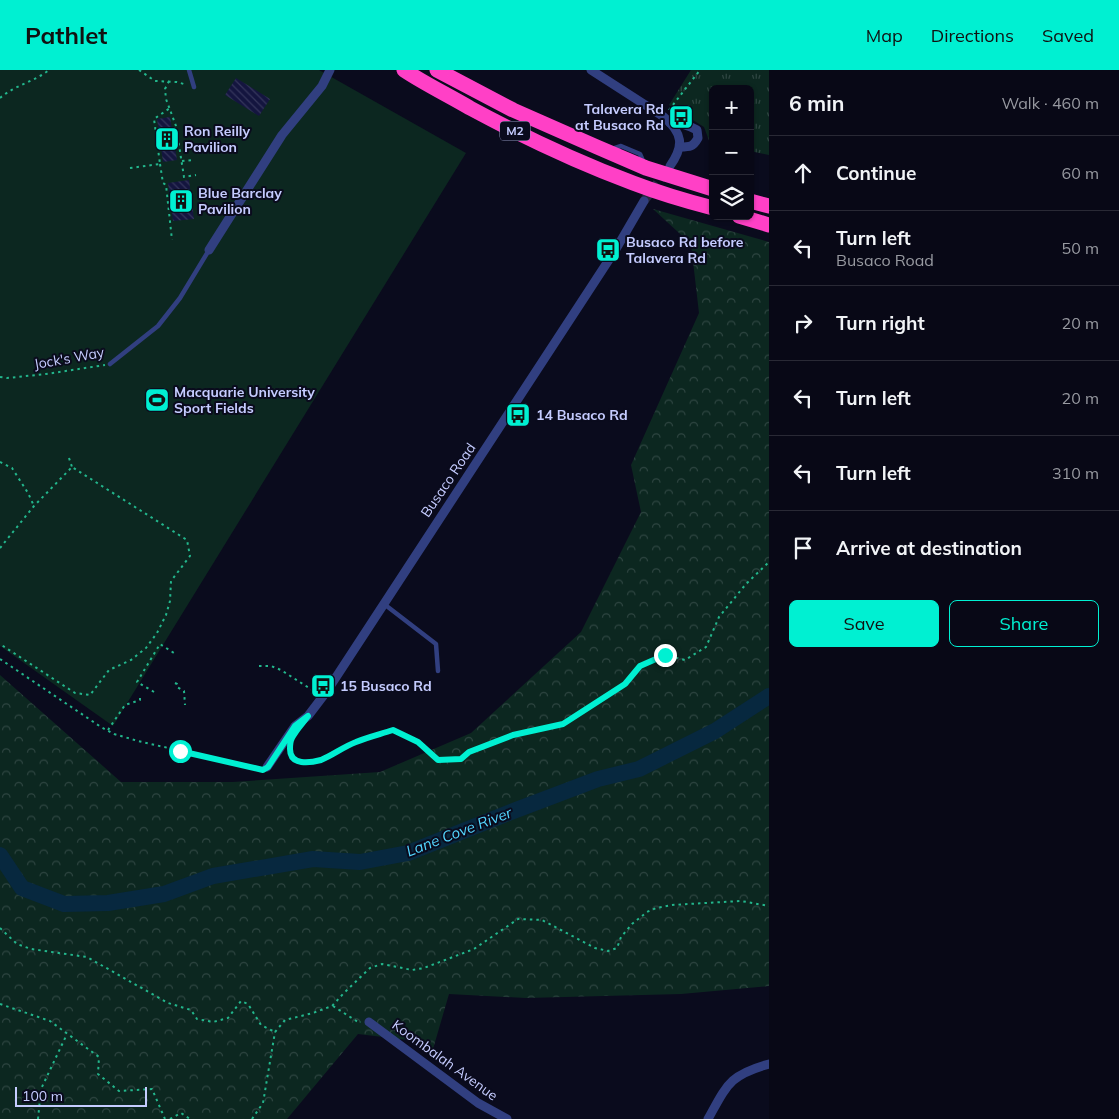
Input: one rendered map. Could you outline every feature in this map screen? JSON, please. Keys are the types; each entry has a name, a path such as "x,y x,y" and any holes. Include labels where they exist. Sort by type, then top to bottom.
{"highway":[{"name":"M2","path":"404,70 505,126 574,159 668,196 709,207"},
{"name":"M2","path":"437,70 513,110 606,151 646,168 671,171 709,187"},
{"path":"754,202 769,206"},
{"path":"754,220 769,224"}],"street":[{"path":"209,250 282,135 322,86 329,70"},
{"path":"591,70 667,120 677,132 680,147 671,171"},
{"path":"667,120 681,123 697,130 698,138 695,144 689,147 680,147"},
{"name":"Busaco Road","path":"268,767 295,726 308,716 327,691 616,249 644,201"},
{"name":"Koombalah Avenue","path":"369,1022 478,1103 507,1119"},
{"path":"708,1119 723,1091 736,1077 769,1064"}],"lane":[{"path":"189,70 194,87"},
{"name":"Jock's Way","path":"110,364 158,326 180,298 209,250"},
{"path":"384,604 436,644 438,671"}],"path":[{"path":"0,98 49,70"},
{"path":"139,70 155,81 177,82 194,87"},
{"path":"667,120 700,70"},
{"path":"169,82 164,88 166,100 176,126 184,177 196,175"},
{"path":"170,108 154,119 162,183 166,185 172,240"},
{"path":"182,161 194,160"},
{"path":"130,168 160,164"},
{"name":"Jock's Way","path":"0,377 46,374 110,364"},
{"path":"0,644 75,693 90,695 109,670 131,660 146,648 157,633 166,615 170,601 171,581 190,556 187,540 72,467 70,458"},
{"path":"0,462 12,468 34,506"},
{"path":"0,548 34,506 72,467"},
{"path":"290,747 290,753 296,761 309,763 333,754 345,746 362,739 393,730 418,742 438,760 461,759 469,752 506,738 563,724 625,684 640,666 665,655 685,660 706,647 719,617 746,584 769,562"},
{"path":"154,692 136,682 160,644 177,655"},
{"path":"0,659 108,731 138,741 263,770 268,767"},
{"path":"259,666 271,666 282,670 317,693"},
{"path":"175,683 178,684 177,687 184,691 185,705"},
{"path":"108,731 125,705 140,700 140,696"},
{"path":"252,1119 262,1103 275,1032 285,1020 332,1006 370,968 382,964 412,970 424,968 474,949 518,919 542,920 594,948 608,951 617,948 621,937 632,924 647,912 656,908 672,905 741,901 769,906"},
{"path":"0,928 16,944 31,949 86,957 168,1003 191,1010 197,1019 212,1022 228,1018 241,1001 248,1004 261,1025 275,1032"},
{"path":"0,1004 50,1021 99,1057 98,1074 119,1091 152,1089 165,1119"},
{"path":"332,1006 358,1022 369,1022"},
{"path":"38,1119 41,1089 67,1034"},
{"path":"170,1119 181,1113 190,1119"}],"green space":[{"name":"Macquarie University Sport Fields","path":"0,70 319,70 466,153 113,726 0,646"},
{"path":"691,70 769,70 769,155 754,152 754,85 709,85 709,140 704,127 669,105"},
{"path":"653,209 769,242 769,986 681,994 526,998 449,994 433,1049 408,1040 358,1034 287,1119 0,1119 0,675 121,782 233,782 380,772 471,733 581,632 641,512 631,465 699,313 691,244"}],"building":[{"path":"236,78 270,99 259,116 225,95"},
{"name":"Ron Reilly Pavilion","path":"170,117 177,160 163,162 157,119"},
{"name":"Blue Barclay Pavilion","path":"189,180 194,219 173,221 168,183"}],"waterway":[{"name":"Lane Cove River","path":"0,855 22,888 64,904 108,903 164,894 213,876 313,859 360,862 408,853 598,779 639,769 715,731 769,696"}],"tunnel":[{"path":"644,201 666,171"}],"place":[{"name":"Talavera Rd at Busaco Rd","path":"681,117"},
{"name":"Ron Reilly Pavilion","path":"167,139"},
{"name":"Blue Barclay Pavilion","path":"181,201"},
{"name":"Busaco Rd before Talavera Rd","path":"608,250"},
{"name":"Macquarie University Sport Fields","path":"157,400"},
{"name":"14 Busaco Rd","path":"518,415"},
{"name":"15 Busaco Rd","path":"323,686"}],"route":[{"path":"180,751 263,770 268,767 295,726 308,716 292,738 290,747 292,757 302,763 321,760 345,746 393,730 418,742 438,760 461,759 469,752 513,735 563,724 625,684 640,666 665,655"}]}
